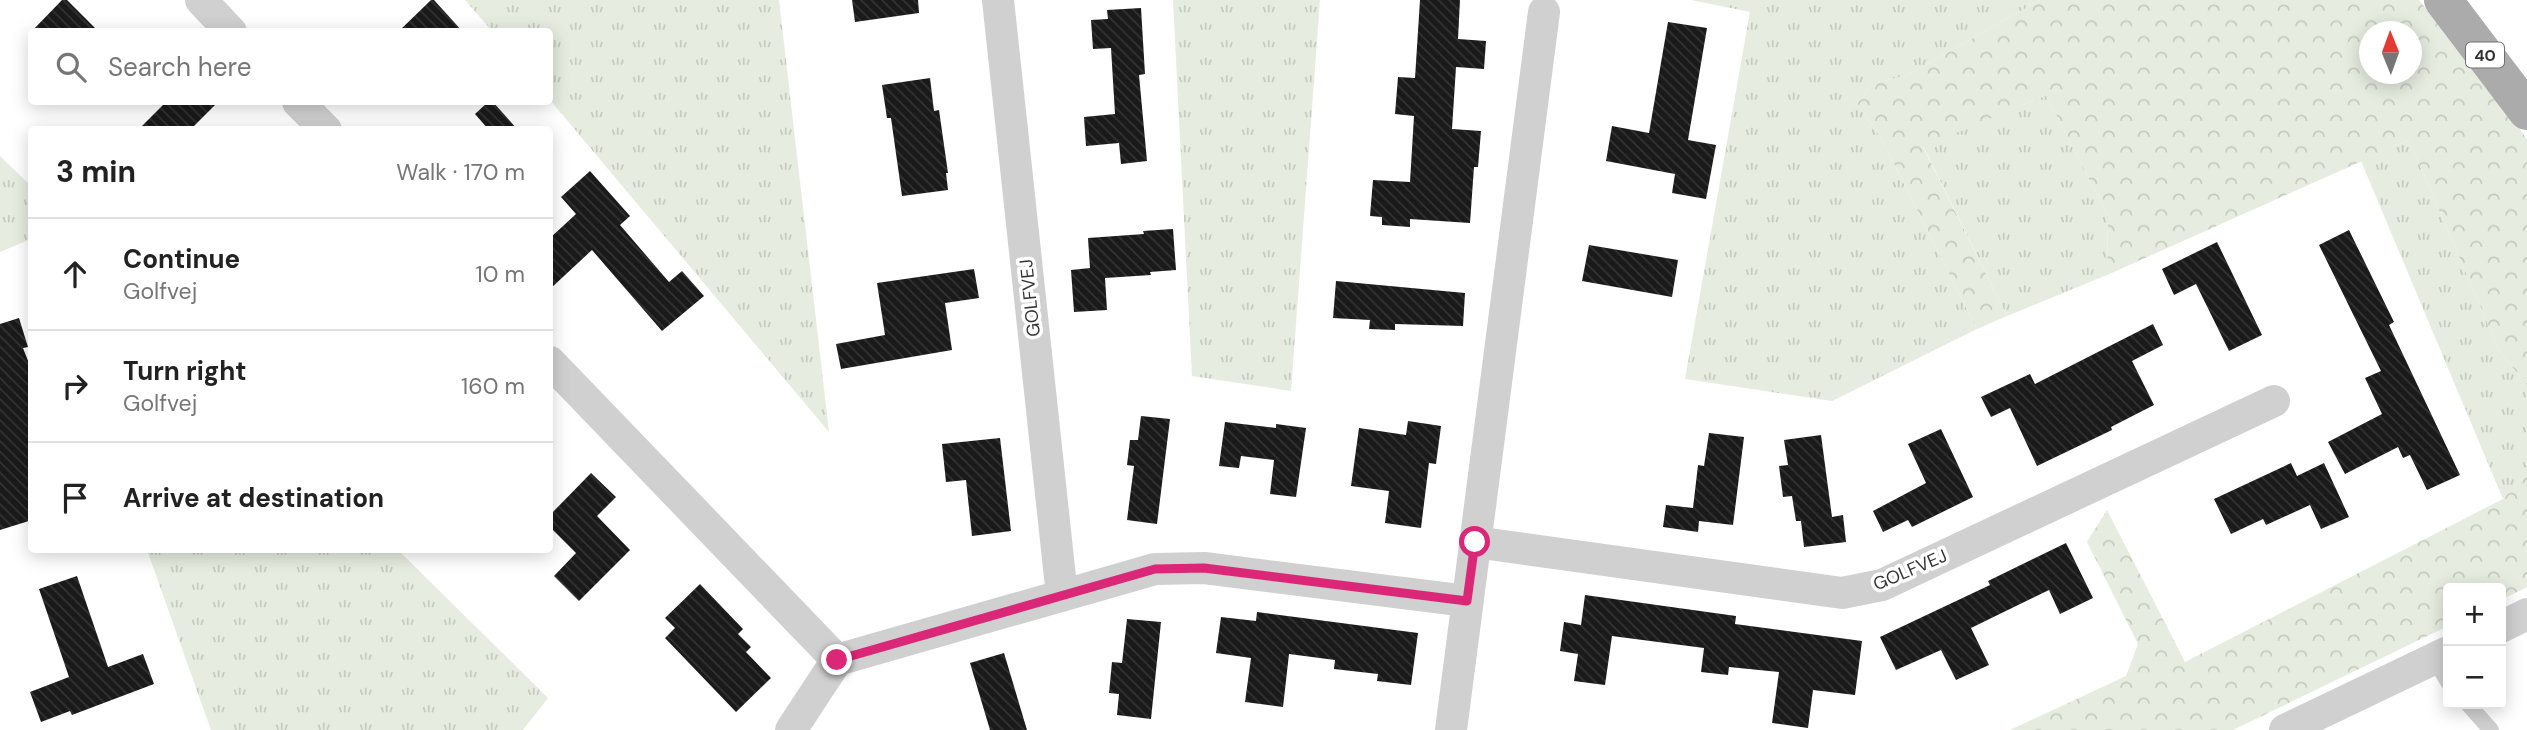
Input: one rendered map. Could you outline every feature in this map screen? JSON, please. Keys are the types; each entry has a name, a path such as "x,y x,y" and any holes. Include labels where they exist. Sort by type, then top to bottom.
{"main road":[{"name":"40","path":"2443,0 2527,111"}],"street":[{"path":"201,0 227,28"},
{"name":"GOLFVEJ","path":"998,0 1062,596"},
{"path":"1451,730 1544,12"},
{"path":"302,105 322,126"},
{"path":"553,365 837,660"},
{"name":"GOLFVEJ","path":"1475,542 1842,593 1882,585 2274,401"},
{"path":"790,730 837,660 1155,569 1204,568 1467,601"},
{"path":"2506,624 2527,614"},
{"path":"2285,730 2443,664"}],"lane":[{"path":"2472,709 2491,730"}],"green space":[{"path":"465,0 779,0 829,432 553,104 553,28 489,28"},
{"path":"1173,0 1320,0 1291,391 1192,376"},
{"path":"1691,0 2040,0 1906,76 1873,83 1857,104 1881,138 1977,329 1832,401 1685,379 1750,12"},
{"path":"2040,0 2419,0 2507,109 2527,140 2527,385 2500,352 2409,140 2107,275 2108,216 2046,95 1923,147 2007,316 1977,329 1881,138 1857,104 1873,83 1906,76"},
{"path":"2046,95 2108,216 2107,275 2007,316 1923,146"},
{"path":"2409,140 2500,352 2527,385 2527,474 2503,499 2361,161"},
{"path":"0,156 28,183 28,240 0,252"},
{"path":"2527,474 2527,587 2506,598 2506,583 2443,583 2443,628 2233,730 2010,730 2126,676 2138,644 2087,542 2107,510 2185,662 2503,499"},
{"path":"148,553 401,553 548,698 523,730 211,730"}],"building":[{"path":"62,0 67,0 95,28 35,28"},
{"path":"434,0 459,28 402,28"},
{"path":"852,0 918,0 919,13 855,22"},
{"path":"1420,0 1460,0 1458,39 1486,41 1484,69 1456,67 1452,129 1481,131 1478,167 1474,167 1470,223 1410,219 1410,227 1382,225 1382,217 1370,216 1373,180 1410,182 1414,116 1395,114 1398,77 1415,78"},
{"path":"1141,8 1145,74 1139,75 1147,161 1121,164 1119,143 1086,146 1084,117 1115,114 1111,48 1093,49 1091,20 1108,19 1107,10"},
{"path":"1668,22 1707,28 1688,140 1716,145 1706,199 1672,193 1675,174 1606,161 1612,126 1649,133"},
{"path":"930,78 934,111 939,110 948,190 902,196 891,118 887,118 882,85"},
{"path":"163,105 215,105 194,126 142,126"},
{"path":"485,105 496,105 514,126 486,126 475,114"},
{"path":"590,171 630,216 620,225 669,282 682,271 704,296 662,331 592,250 553,286 553,235 576,214 561,197"},
{"path":"1173,229 1176,270 1150,272 1151,275 1105,278 1107,310 1074,312 1071,270 1090,268 1088,238"},
{"path":"2349,230 2394,322 2389,325 2460,475 2427,490 2410,455 2403,458 2398,447 2345,474 2328,442 2382,414 2365,378 2381,371 2319,245"},
{"path":"2217,242 2262,335 2229,351 2196,284 2174,295 2162,269"},
{"path":"1589,245 1678,260 1672,297 1582,281"},
{"path":"974,269 979,298 945,303 952,350 841,369 836,344 885,335 877,283"},
{"path":"1336,281 1465,293 1463,326 1395,324 1395,330 1369,329 1370,320 1333,318"},
{"path":"19,318 28,347 23,348 28,361 28,521 0,530 0,324"},
{"path":"2153,324 2163,345 2132,361 2154,405 2111,427 2112,430 2037,466 2010,408 1991,417 1981,397 2030,374 2035,384"},
{"path":"1141,416 1170,419 1157,524 1127,520 1134,466 1127,465 1130,440 1138,440"},
{"path":"1408,421 1441,426 1436,464 1429,463 1421,528 1385,523 1389,491 1351,486 1359,428 1406,435"},
{"path":"1225,422 1276,428 1276,424 1306,428 1296,497 1270,494 1274,460 1241,456 1239,468 1219,466"},
{"path":"1941,429 1973,497 1912,527 1908,520 1883,532 1873,511 1926,483 1908,444"},
{"path":"1709,433 1744,437 1733,525 1699,521 1698,532 1663,527 1666,505 1693,508 1698,465 1704,466"},
{"path":"1821,435 1832,517 1843,515 1846,542 1804,547 1801,521 1796,521 1792,496 1783,497 1779,466 1788,465 1784,440"},
{"path":"1000,438 1011,531 972,536 966,480 946,482 942,444"},
{"path":"2291,463 2297,476 2324,463 2349,517 2321,529 2310,505 2266,525 2263,519 2231,534 2214,499"},
{"path":"591,473 616,497 597,516 630,550 579,601 554,576 576,553 553,530 553,512"},
{"path":"2066,543 2093,598 2060,614 2049,590 1971,628 1989,665 1956,680 1941,650 1896,670 1880,637 1990,585 1988,581"},
{"path":"77,576 108,667 143,654 154,684 72,715 70,711 41,722 30,692 69,677 39,589"},
{"path":"700,584 743,629 738,634 751,647 746,652 771,678 736,712 665,638 675,628 665,618"},
{"path":"1585,595 1736,616 1735,624 1862,641 1855,695 1813,690 1808,728 1772,723 1779,672 1729,667 1728,675 1701,672 1704,648 1612,636 1605,685 1574,681 1578,654 1560,651 1564,622 1581,625"},
{"path":"1257,612 1418,633 1411,685 1377,681 1378,674 1334,669 1335,660 1289,654 1283,707 1245,702 1251,658 1216,653 1221,617 1256,621"},
{"path":"1127,619 1161,622 1151,719 1117,715 1119,694 1109,693 1112,662 1122,663"},
{"path":"1004,653 1027,730 990,730 970,663"}],"route":[{"path":"837,660 1155,569 1204,568 1467,601 1475,542"}]}
